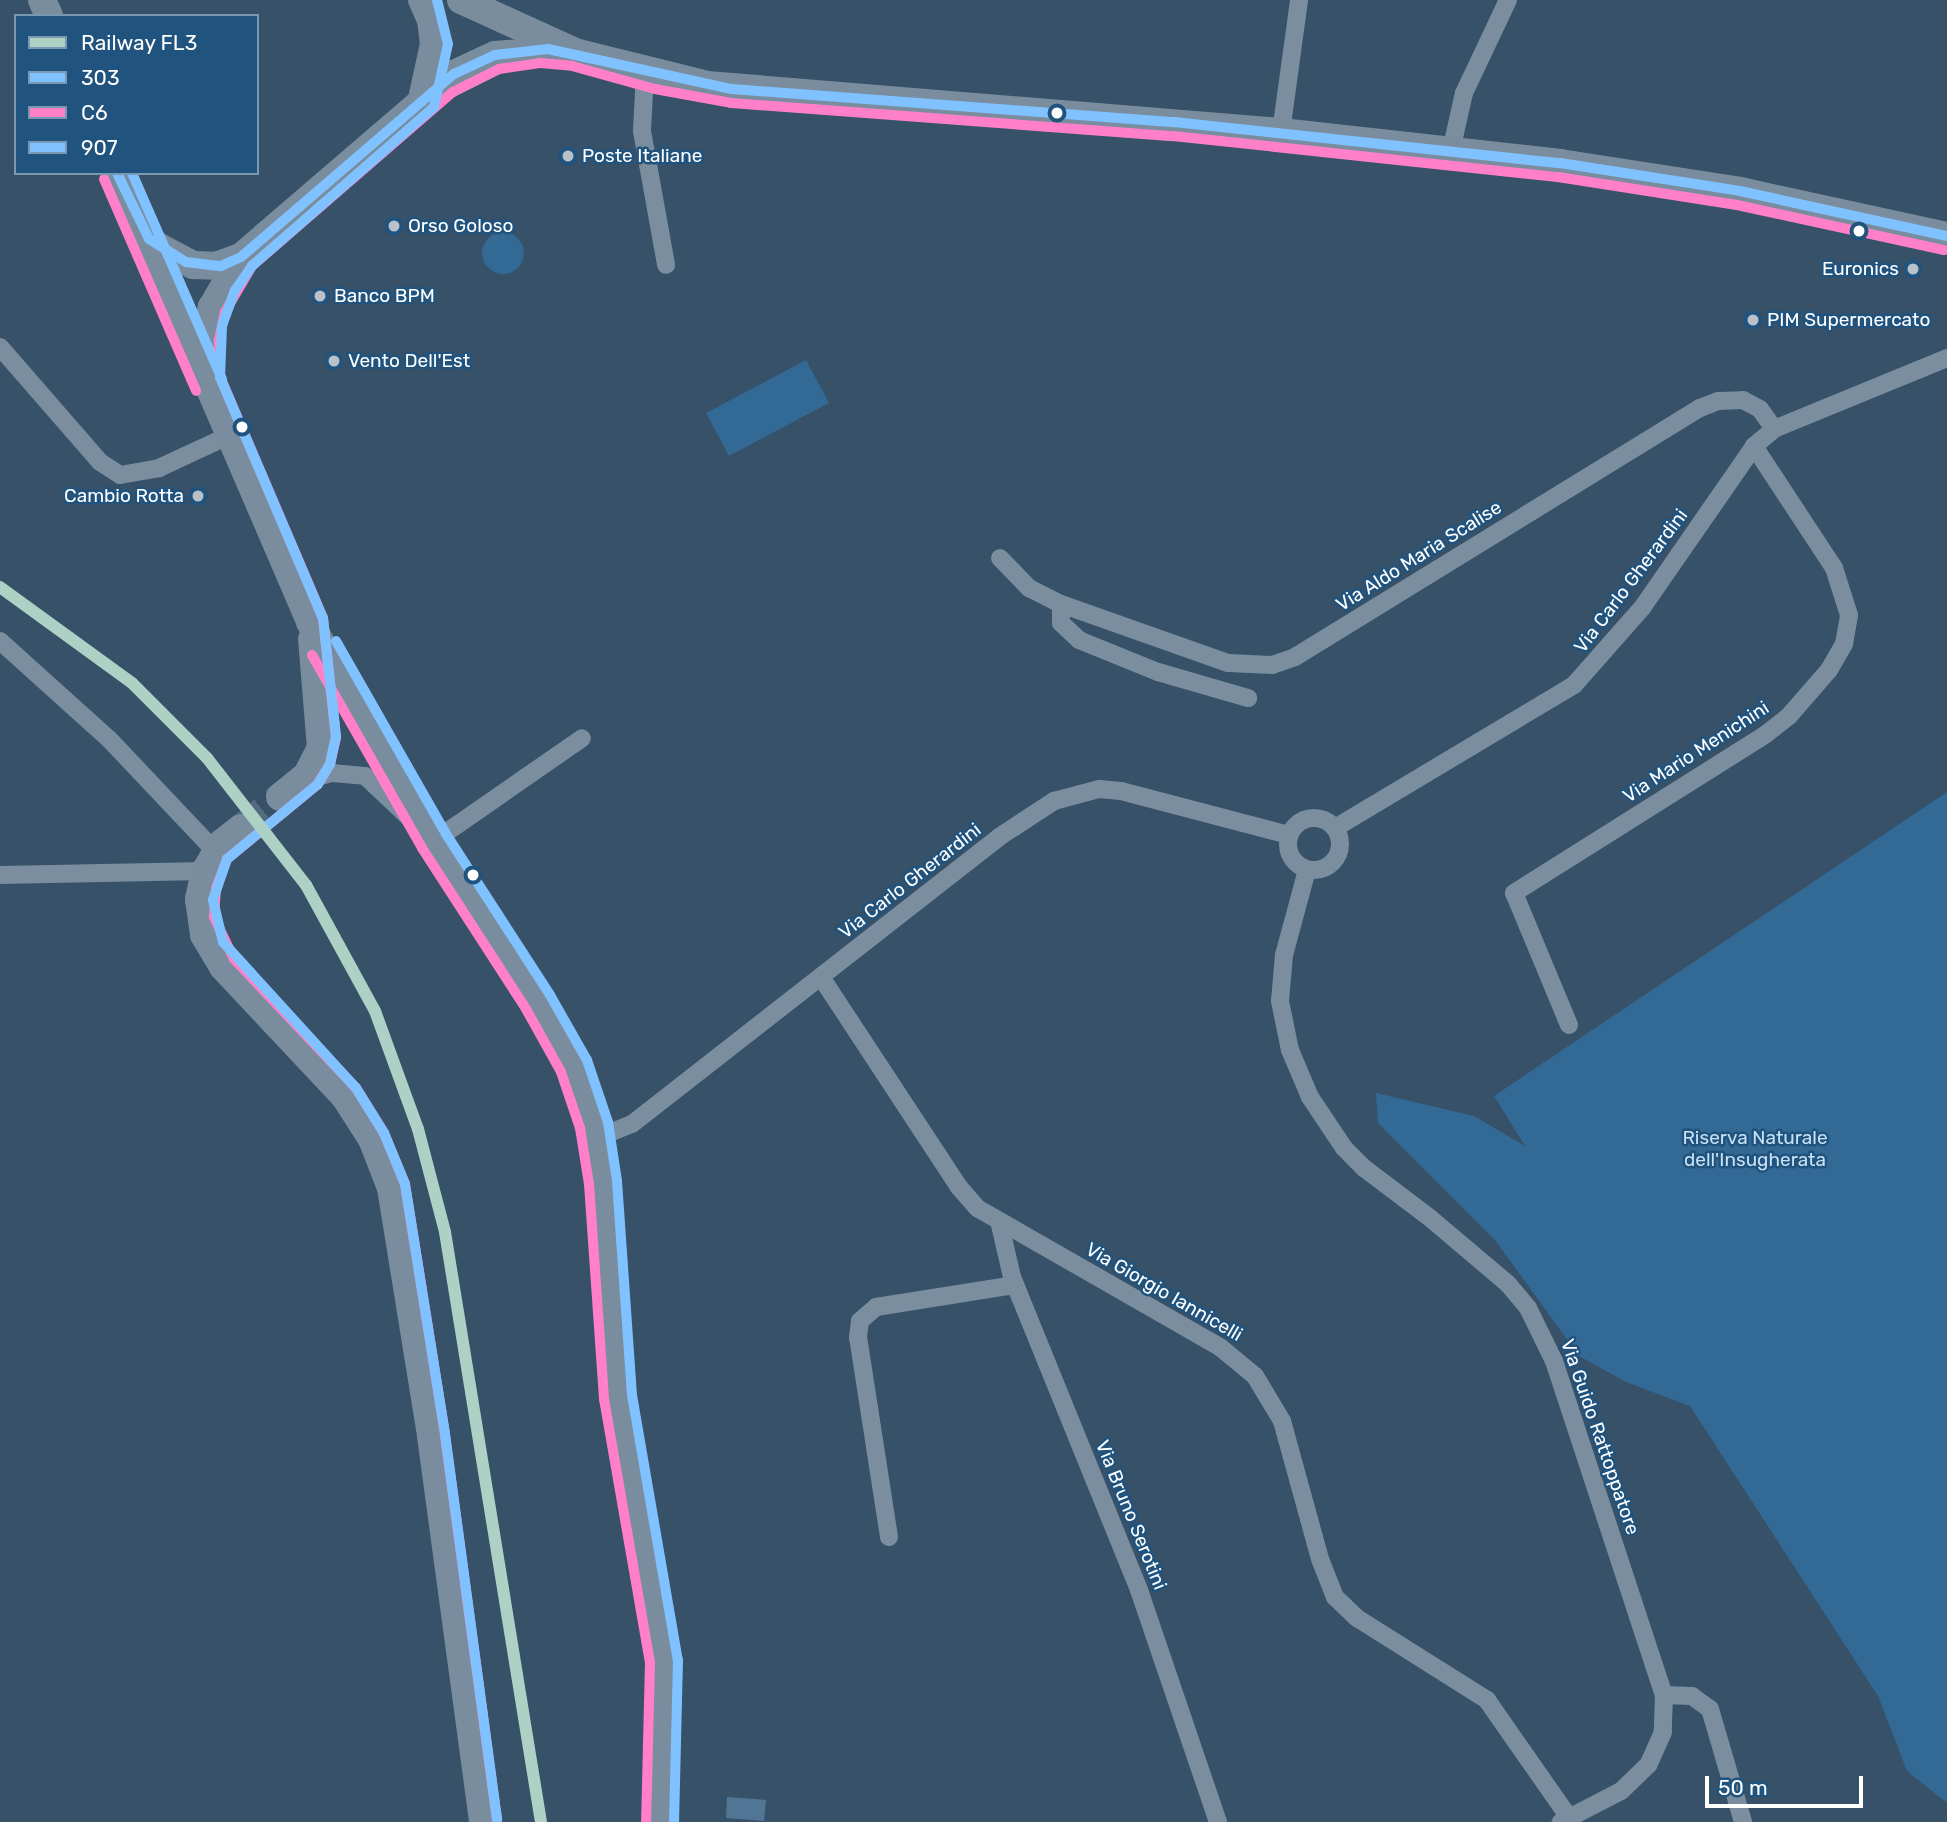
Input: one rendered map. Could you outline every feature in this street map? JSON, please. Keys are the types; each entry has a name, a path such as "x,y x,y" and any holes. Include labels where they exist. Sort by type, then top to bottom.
{"main road":[{"path":"422,0 431,20 434,44 422,99"},
{"path":"461,0 575,52 645,72 770,93 1281,132 1451,151 1702,184 1947,236"},
{"path":"206,380 205,339 212,307 241,257 422,99 462,69 495,55 531,49 575,52"},
{"path":"118,175 310,622 358,715 574,1066 597,1138 618,1397 663,1661 660,1822"},
{"path":"141,230 157,246 193,265 216,267 241,257"},
{"path":"290,789 317,759 322,736 310,622"},
{"path":"241,828 210,861 200,918 211,950 345,1097 372,1139 391,1188 431,1436 483,1822"}],"street":[{"path":"1281,132 1299,0"},
{"path":"1451,151 1464,93 1508,0"},
{"path":"645,72 642,131 666,265"},
{"path":"0,347 100,462 120,475 159,468 230,435"},
{"name":"Via Carlo Gherardini","path":"1335,828 1574,685 1642,608 1754,446 1774,429 1947,358"},
{"name":"Via Aldo Maria Scalise","path":"1000,558 1029,588 1060,604 1228,663 1272,665 1295,657 1700,408 1718,401 1743,400 1760,409 1774,429"},
{"name":"Via Mario Menichini","path":"1569,1025 1514,893 1790,716 1829,670 1844,644 1849,615 1834,568 1754,446"},
{"path":"1060,604 1061,623 1079,640 1158,672 1248,698"},
{"path":"0,641 109,739 210,861"},
{"path":"290,789 332,773 365,776 434,841 582,738"},
{"name":"Via Carlo Gherardini","path":"597,1138 632,1124 999,837 1075,793 1121,791 1289,835"},
{"path":"1310,818 1324,820 1335,828 1341,843 1336,859 1324,869 1307,870 1291,857 1289,835 1297,824 1310,818"},
{"path":"0,875 210,861"},
{"name":"Via Guido Rattoppatore","path":"1307,870 1284,955 1280,1000 1290,1049 1310,1097 1343,1148 1508,1284 1532,1314 1554,1361 1664,1695 1663,1732 1648,1765 1621,1791 1568,1821"},
{"name":"Via Giorgio Iannicelli","path":"821,977 959,1187 1000,1225 1214,1345 1255,1376 1282,1421 1322,1568 1335,1597 1357,1618 1487,1700 1568,1821"},
{"name":"Via Bruno Serotini","path":"1000,1225 1015,1285 1139,1590 1218,1822"},
{"path":"889,1537 858,1337 860,1321 876,1307 1015,1285"},
{"path":"1664,1695 1692,1696 1710,1709 1743,1822"}],"green space":[{"path":"503,232 518,238 524,253 518,268 503,274 488,268 482,253 488,238"},
{"path":"806,360 829,403 729,456 706,413"},
{"name":"Riserva Naturale dell'Insugherata","path":"1947,792 1947,1803 1907,1771 1878,1696 1690,1406 1626,1382 1579,1356 1495,1240 1378,1123 1376,1093 1474,1116 1525,1146 1494,1096"}],"shaded area":[{"path":"727,1797 766,1800 764,1821 726,1818"}],"tunnel":[{"path":"241,828 280,797"}],"rail line":[{"name":"FL3","path":"0,587 132,683 207,758 306,885 375,1011 418,1129 445,1232 541,1822"}],"transit line":[{"name":"907","path":"437,0 448,44 434,107 252,266 235,290 222,326 220,377 323,618 336,736 330,764 318,784 227,859 213,900 223,942 356,1088 384,1133 405,1184 445,1434 497,1820"},
{"name":"303","path":"118,175 149,239 186,262 221,266 241,257 454,74 495,55 548,49 732,89 1174,122 1560,163 1740,191 1947,236"},
{"name":"C6","path":"497,1820 445,1434 405,1184 384,1133 356,1088 234,959 214,917 216,888 227,859 317,785 330,764 336,738 323,618 220,377 219,340 225,312 252,266 453,92 499,69 540,63 572,66 655,89 731,103 1173,136 1558,177 1737,205 1944,250"},
{"name":"907","path":"133,175 222,379"},
{"name":"C6","path":"104,179 196,391"},
{"name":"907","path":"336,641 446,834 550,995 587,1060 608,1122 617,1181 632,1395 678,1660 674,1822"},
{"name":"C6","path":"312,655 422,848 526,1009 561,1072 580,1128 589,1184 604,1399 650,1662 646,1822"}],"place":[{"name":"Poste Italiane","path":"568,156"},
{"name":"Orso Goloso","path":"394,226"},
{"name":"Euronics","path":"1913,269"},
{"name":"Banco BPM","path":"320,296"},
{"name":"PIM Supermercato","path":"1753,320"},
{"name":"Vento Dell'Est","path":"334,361"},
{"name":"Cambio Rotta","path":"198,496"}]}
